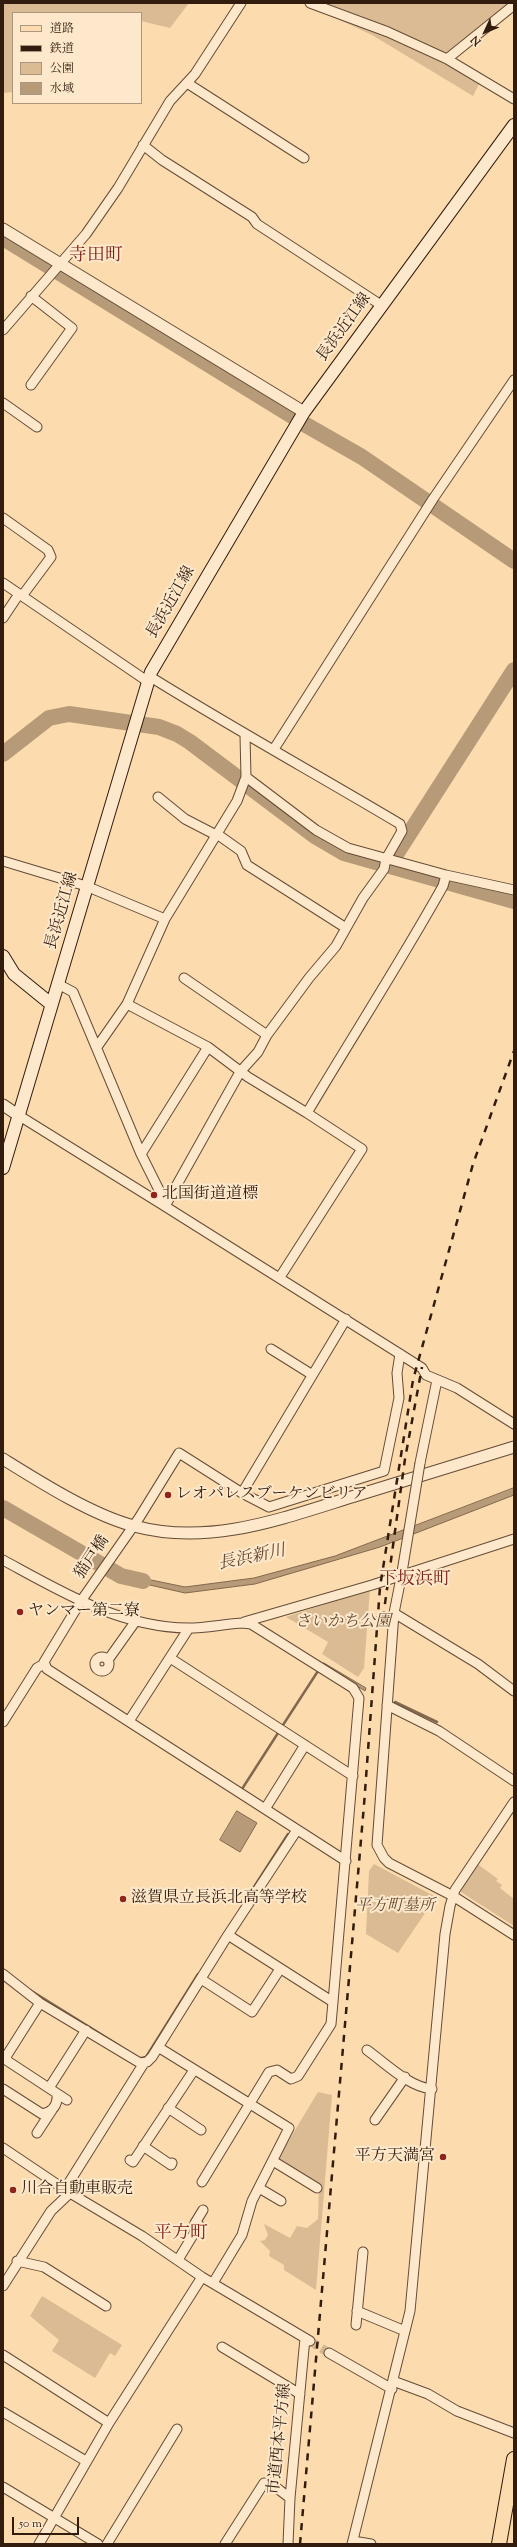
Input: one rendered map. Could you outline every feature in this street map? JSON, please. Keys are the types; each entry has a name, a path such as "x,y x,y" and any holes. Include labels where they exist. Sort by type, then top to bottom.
{"main road":[{"name":"長浜近江線","path":"3,1168 148,679 304,412 514,125"},
{"path":"4,962 19,978 51,1004"},
{"path":"499,2544 514,2459"}],"street":[{"path":"3,330 91,227 118,188 170,101 195,74 242,3"},
{"path":"310,3 388,32 447,59 514,99"},
{"path":"447,59 514,5"},
{"path":"187,82 304,158"},
{"path":"143,145 162,160 252,217 258,224 381,305"},
{"path":"3,229 56,268 304,412"},
{"path":"31,296 72,328 31,385"},
{"path":"274,749 430,505 514,380"},
{"path":"3,403 37,427"},
{"path":"3,518 48,550 51,557 3,618"},
{"path":"3,583 148,679 245,736 274,749 400,824 402,831 389,862 346,928 333,951 309,978 267,1035 258,1052 240,1072 164,1205"},
{"path":"98,1047 127,1004 165,919 237,801 244,780 245,736"},
{"path":"244,780 316,830 348,848 445,880 514,890"},
{"path":"158,797 185,819 217,834 241,851 247,864 346,928"},
{"path":"3,861 86,886 165,919"},
{"path":"307,1113 445,880"},
{"path":"184,978 267,1035"},
{"path":"58,984 72,992 98,1047 141,1154 164,1200 164,1205"},
{"path":"127,1004 208,1047 240,1072 362,1149 280,1277"},
{"path":"141,1154 208,1047"},
{"path":"3,1105 346,1319 422,1368 426,1375 457,1388 514,1424"},
{"path":"346,1319 311,1374 242,1493 269,1507 384,1471 399,1398 397,1373 400,1354"},
{"path":"271,1349 311,1374"},
{"path":"437,1380 420,1464 402,1578 394,1613 377,1845 384,1858 389,1863 453,1896 514,1935"},
{"path":"3,1459 81,1504 134,1526 172,1533 218,1533 270,1522 514,1447"},
{"name":"猫戸橋","path":"3,1722 37,1668 44,1664 45,1658 83,1599 134,1526 179,1453 242,1493"},
{"path":"3,1560 83,1599 135,1622 189,1628 240,1623 372,1585 514,1539"},
{"path":"394,1613 478,1664 514,1692"},
{"path":"108,1660 135,1622"},
{"path":"202,2182 269,2072 277,2070 291,2079 298,2076 331,2024 359,1698 356,1691 254,1625 240,1623"},
{"path":"129,1721 189,1628"},
{"path":"170,1658 353,1776"},
{"path":"44,1664 47,1669 346,1861"},
{"path":"387,1705 439,1731 514,1781"},
{"path":"265,1809 306,1746"},
{"path":"371,2544 352,2542 393,2385 415,2276 445,1934 453,1896 465,1873 514,1802"},
{"path":"3,2286 51,2211 67,2191 144,2063 152,2058 228,1935 297,1830"},
{"path":"228,1935 333,2002"},
{"path":"201,1979 252,2012 280,1968"},
{"path":"3,1974 40,2003 134,2061 144,2063"},
{"path":"40,2003 6,2058 9,2063 67,2100"},
{"path":"48,2088 86,2030"},
{"path":"3,2148 67,2191 142,2236 213,2283 242,2235 252,2201 289,2128 158,2047"},
{"path":"367,2050 406,2077 425,2088 432,2089"},
{"path":"130,2160 132,2162 194,2070"},
{"path":"375,2120 406,2077"},
{"path":"4,2092 42,2114 52,2110"},
{"path":"37,2134 57,2102 57,2094"},
{"path":"168,2108 201,2130"},
{"path":"143,2146 171,2165 172,2163"},
{"path":"272,2161 317,2188"},
{"path":"259,2188 281,2201"},
{"path":"178,2260 198,2225 195,2223 203,2210"},
{"path":"356,2325 364,2252"},
{"path":"18,2261 44,2267 106,2306"},
{"path":"39,2544 109,2423 202,2277"},
{"name":"市道西本平方線","path":"213,2283 308,2339 300,2394 290,2498 288,2544"},
{"path":"357,2312 405,2331"},
{"path":"222,2347 300,2394"},
{"path":"328,2353 393,2385 428,2394 457,2411 514,2433"},
{"path":"3,2355 109,2423"},
{"path":"3,2412 86,2462"},
{"path":"107,2544 177,2429"},
{"path":"225,2544 264,2483 270,2483 290,2498"},
{"path":"3,2487 98,2544"}],"green space":[{"path":"3,3 189,3 170,28 142,21 142,12 12,12 12,92 3,93"},
{"path":"303,3 512,3 441,61 479,84 473,96 372,35"},
{"name":"さいかち公園","path":"370,1589 364,1668 358,1677 322,1654 328,1642 286,1617"},
{"path":"476,1863 498,1879 496,1881 502,1885 500,1888 514,1899 514,1926 461,1892 460,1887"},
{"name":"平方町墓所","path":"374,1864 436,1897 398,1953 366,1934 369,1871"},
{"path":"318,2092 332,2095 316,2290 284,2270 284,2265 269,2256 270,2251 260,2241 265,2240 268,2235 264,2224 290,2238 297,2226 307,2228 318,2219 319,2185 277,2160"},
{"path":"42,2296 122,2345 115,2356 110,2353 95,2378 52,2351 59,2340 30,2316"}],"water":[{"path":"514,1488 514,1495 380,1547 255,1584 185,1593 119,1578 122,1574 185,1587 254,1578 335,1556"},
{"path":"324,1663 366,1688 365,1691 323,1664"},
{"path":"237,1811 257,1823 240,1852 220,1840"}],"waterway":[{"path":"3,238 292,416"},
{"path":"306,425 362,457 514,561"},
{"path":"394,866 395,856 514,670"},
{"path":"3,754 49,718 69,714 159,727 177,734 190,742 315,836 344,853 514,901"},
{"name":"長浜新川","path":"3,1508 121,1576 143,1581"},
{"path":"283,1725 318,1671"},
{"path":"395,1702 437,1722"},
{"path":"242,1789 278,1733"},
{"path":"245,1901 288,1834"},
{"path":"141,2058 146,2057 198,1974"},
{"path":"30,1990 120,2046"}],"tunnel":[{"path":"310,2341 329,2353"}],"railway":[{"path":"300,2544 364,1805 380,1587 413,1380 473,1164 514,1051"},
{"path":"383,1618 405,1459 422,1367"}],"place":[{"name":"北国街道道標","path":"154,1195"},
{"name":"レオパレスブーケンビリア","path":"168,1495"},
{"name":"ヤンマー第二寮","path":"20,1612"},
{"name":"滋賀県立長浜北高等学校","path":"123,1899"},
{"name":"平方天満宮","path":"443,2157"},
{"name":"川合自動車販売","path":"13,2190"}],"district":[{"name":"寺田町","path":"96,257"},
{"name":"下坂浜町","path":"415,1581"},
{"name":"平方町","path":"181,2235"}]}
